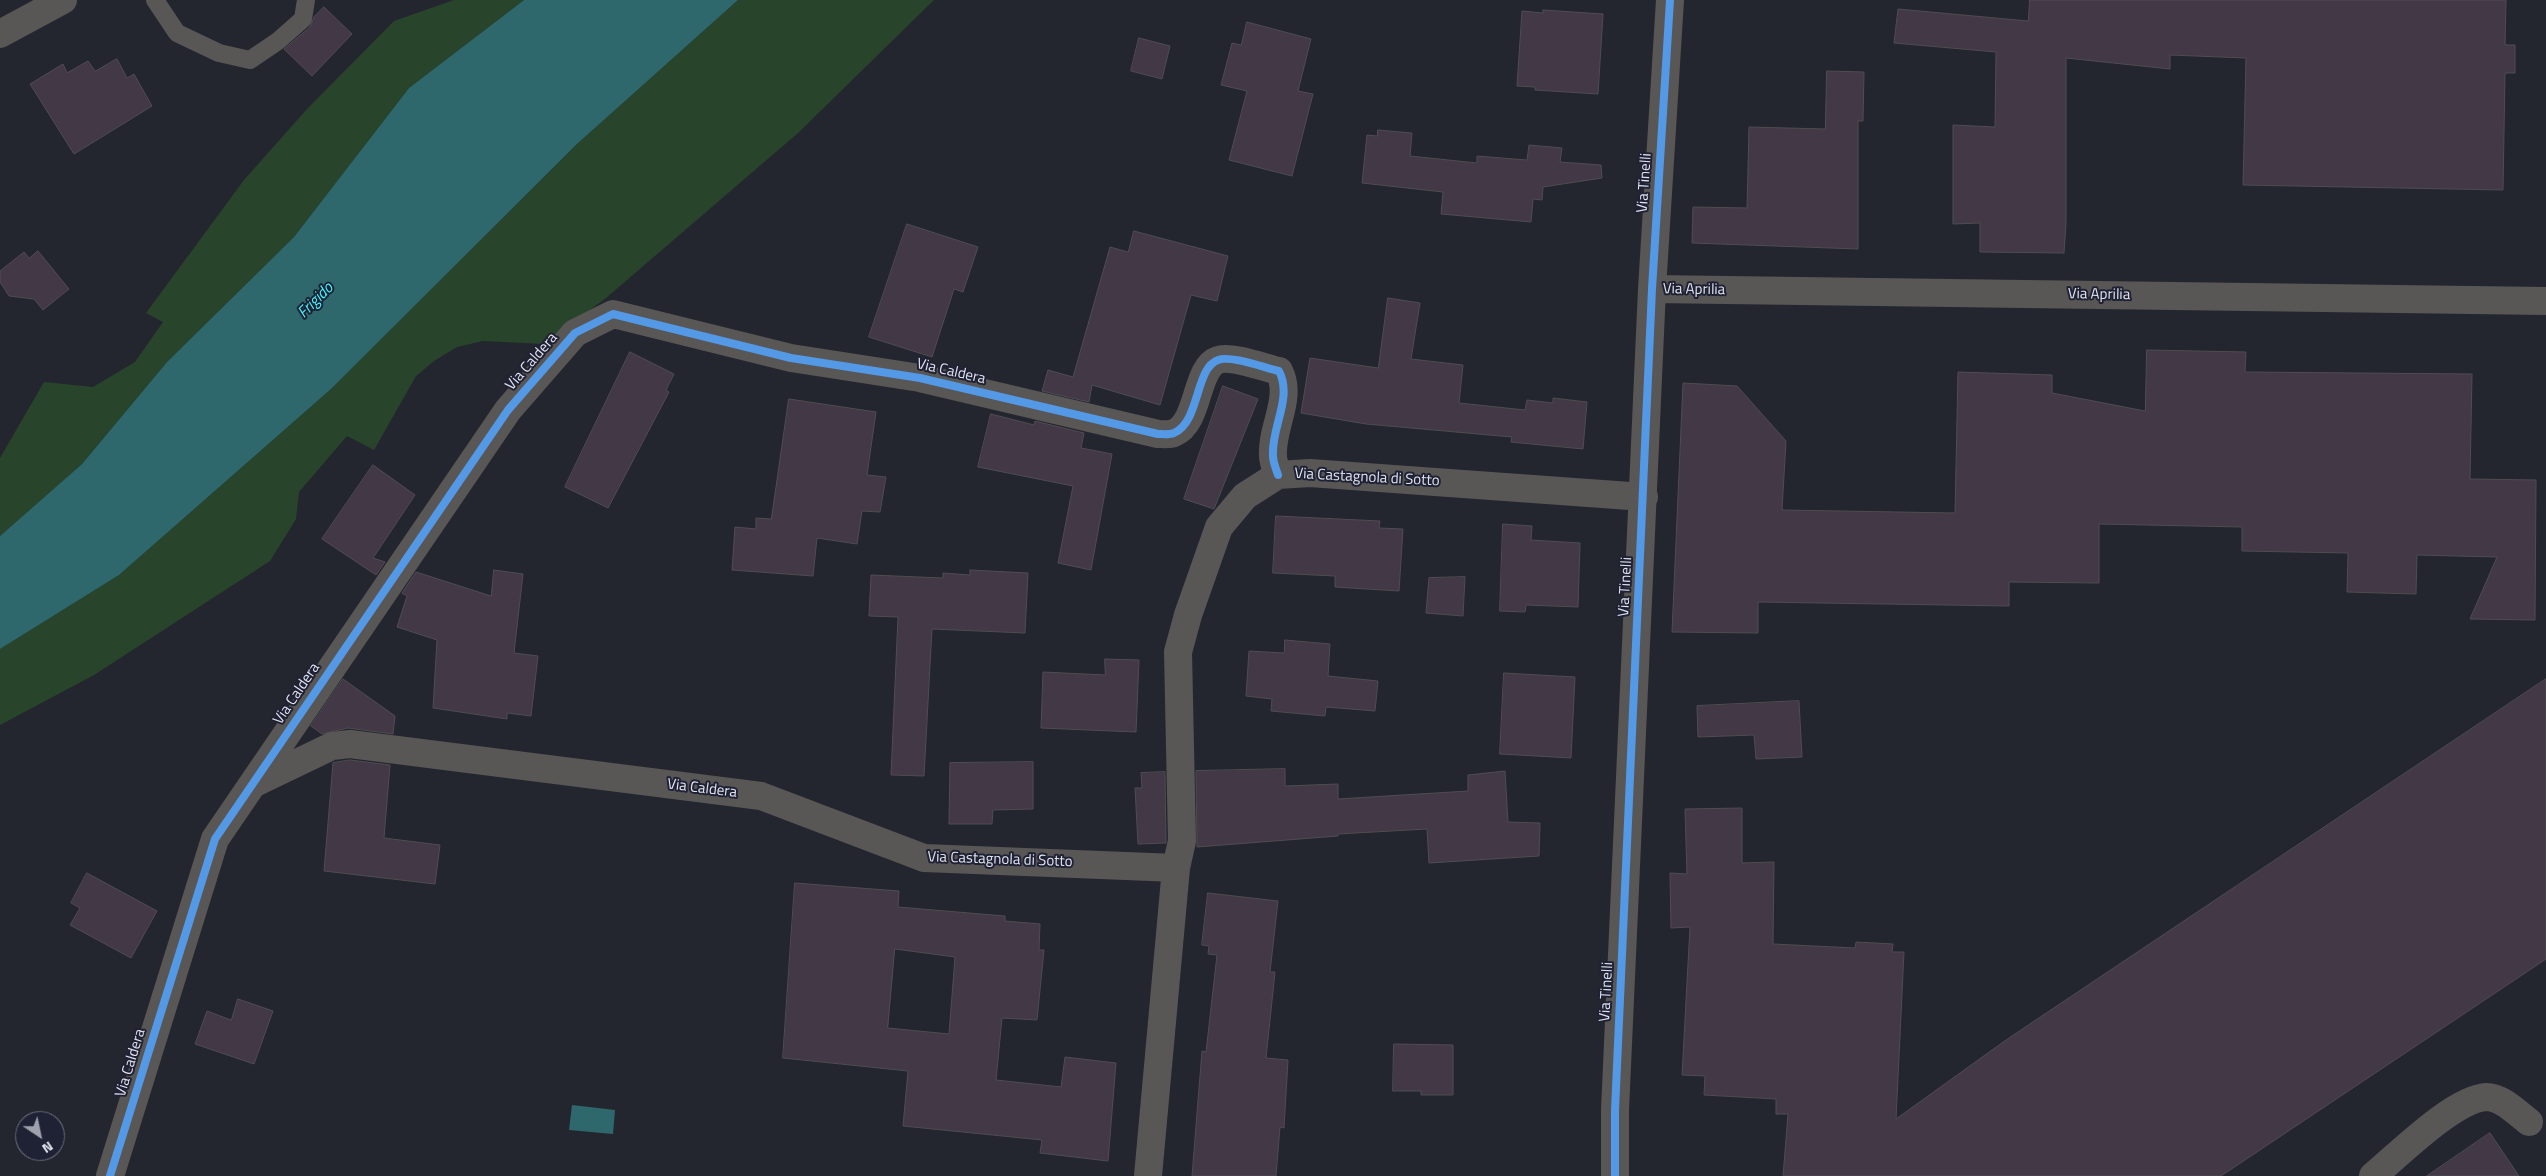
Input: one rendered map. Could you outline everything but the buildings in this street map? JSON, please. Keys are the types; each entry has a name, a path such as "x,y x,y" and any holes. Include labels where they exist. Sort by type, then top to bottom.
{"street":[{"path":"0,34 63,0"},
{"name":"Via Tinelli","path":"1615,1176 1615,1110 1652,290 1670,0"},
{"name":"Via Aprilia","path":"1652,290 2546,301"},
{"name":"Via Caldera","path":"110,1176 215,840 251,784 508,410 575,333 613,314 791,358 920,378 1158,434 1173,433 1186,424 1209,368 1218,360 1231,360 1279,371 1283,380 1285,392 1273,442 1273,457 1278,475"},
{"name":"Via Castagnola di Sotto","path":"1148,1176 1176,868 1182,841 1178,652 1219,527 1245,496 1278,475 1310,472 1644,497"},
{"name":"Via Caldera","path":"251,784 332,746 350,744 761,796 773,803"},
{"name":"Via Castagnola di Sotto","path":"773,803 924,858 1176,868"},
{"path":"2373,1176 2438,1120 2474,1100 2488,1097 2499,1100 2529,1122"}],"lane":[{"path":"155,0 177,33 219,53 250,60 278,41 303,19 306,0"}],"green space":[{"path":"454,0 524,0 409,88 294,237 167,362 82,464 0,536 0,458 44,382 93,387 135,362 163,322 146,313 244,180 307,109 394,21"},
{"path":"738,0 934,0 798,133 606,298 544,344 483,341 457,347 434,361 416,376 374,450 347,436 299,492 296,519 270,561 94,675 0,725 0,649 119,575 331,389 577,144"}],"water":[{"name":"Frigido","path":"524,0 738,0 577,144 331,389 119,575 0,649 0,536 82,464 167,362 294,237 409,88"},
{"path":"572,1105 615,1110 613,1134 569,1130"}],"cycle path":[{"path":"1615,1176 1615,1110 1652,289 1670,0"},
{"path":"110,1176 215,839 508,410 575,333 613,314 791,358 920,378 1158,434 1174,433 1189,418 1205,373 1211,365 1218,360 1239,360 1279,371 1283,381 1283,402 1273,445 1273,456 1278,475"}]}
